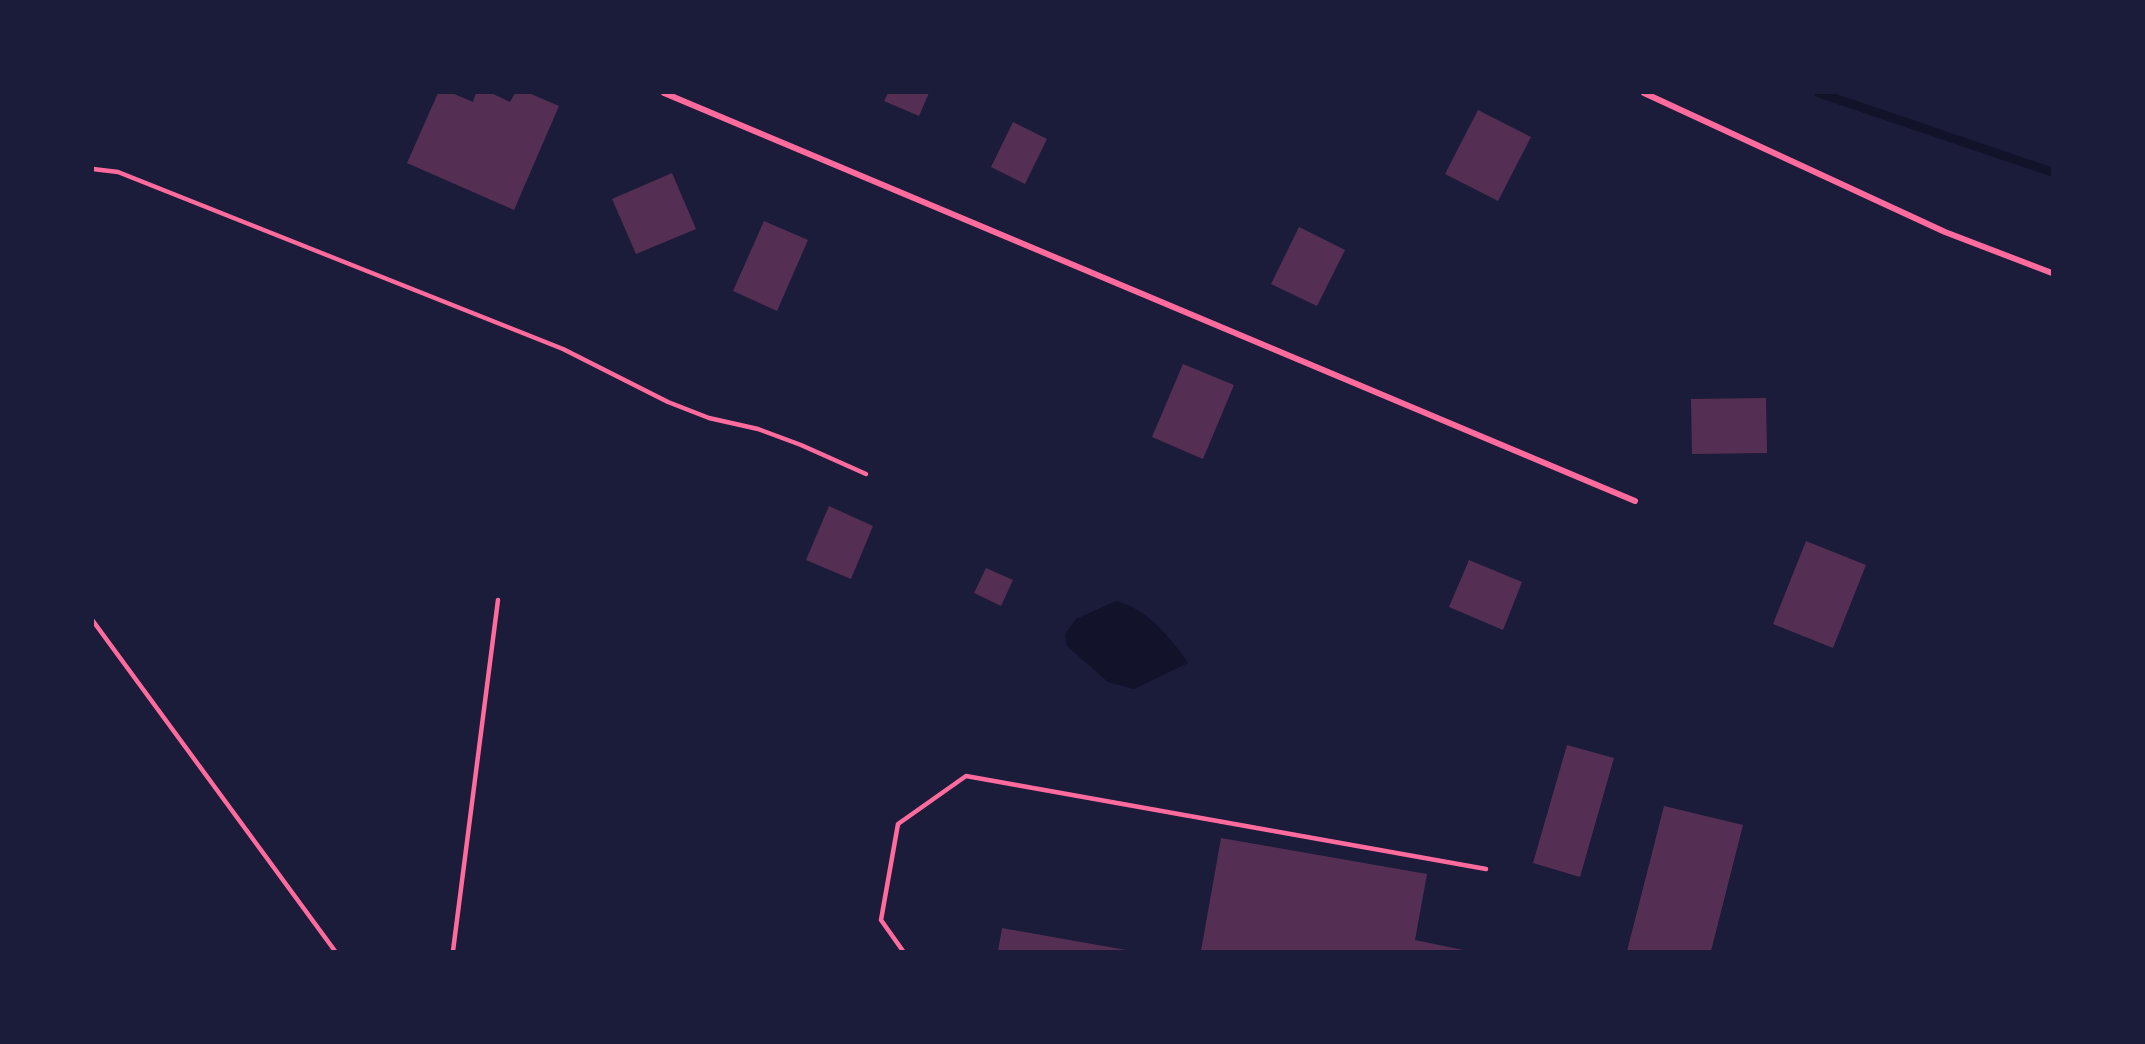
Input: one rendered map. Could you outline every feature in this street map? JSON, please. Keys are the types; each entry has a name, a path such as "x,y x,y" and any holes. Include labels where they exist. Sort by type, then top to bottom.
{"street":[{"path":"664,93 1635,501"},
{"path":"1644,93 1946,232 2052,273"}],"lane":[{"path":"93,169 118,172 563,349 668,402 709,418 758,429 866,474"},
{"path":"453,951 498,600"},
{"path":"93,621 335,951"},
{"path":"903,951 881,920 898,824 966,776 1486,869"}],"shaded area":[{"path":"1116,601 1138,610 1157,625 1188,663 1134,689 1108,682 1067,646 1065,634 1076,619"}],"building":[{"path":"438,93 452,93 473,102 476,93 491,93 510,102 515,93 529,93 559,106 514,210 407,163"},
{"path":"888,93 929,93 919,116 884,101"},
{"path":"1478,110 1531,137 1498,201 1445,174"},
{"path":"1013,122 1047,139 1025,184 991,167"},
{"path":"672,173 696,229 636,254 612,199"},
{"path":"764,221 808,240 777,311 733,291"},
{"path":"1299,227 1345,250 1317,306 1271,284"},
{"path":"1183,364 1234,385 1203,459 1152,437"},
{"path":"1766,398 1767,453 1692,454 1691,399"},
{"path":"829,506 873,526 851,579 806,560"},
{"path":"1806,541 1866,565 1833,648 1773,624"},
{"path":"1469,560 1522,582 1503,630 1449,607"},
{"path":"986,568 1013,580 1001,606 974,593"},
{"path":"1567,745 1614,758 1580,877 1533,863"},
{"path":"1664,806 1743,825 1711,951 1627,951"},
{"path":"1221,838 1427,874 1415,940 1468,951 1201,951"},
{"path":"1002,928 1126,950 1126,951 998,951"}],"waterway":[{"path":"1819,93 2052,172"}]}
